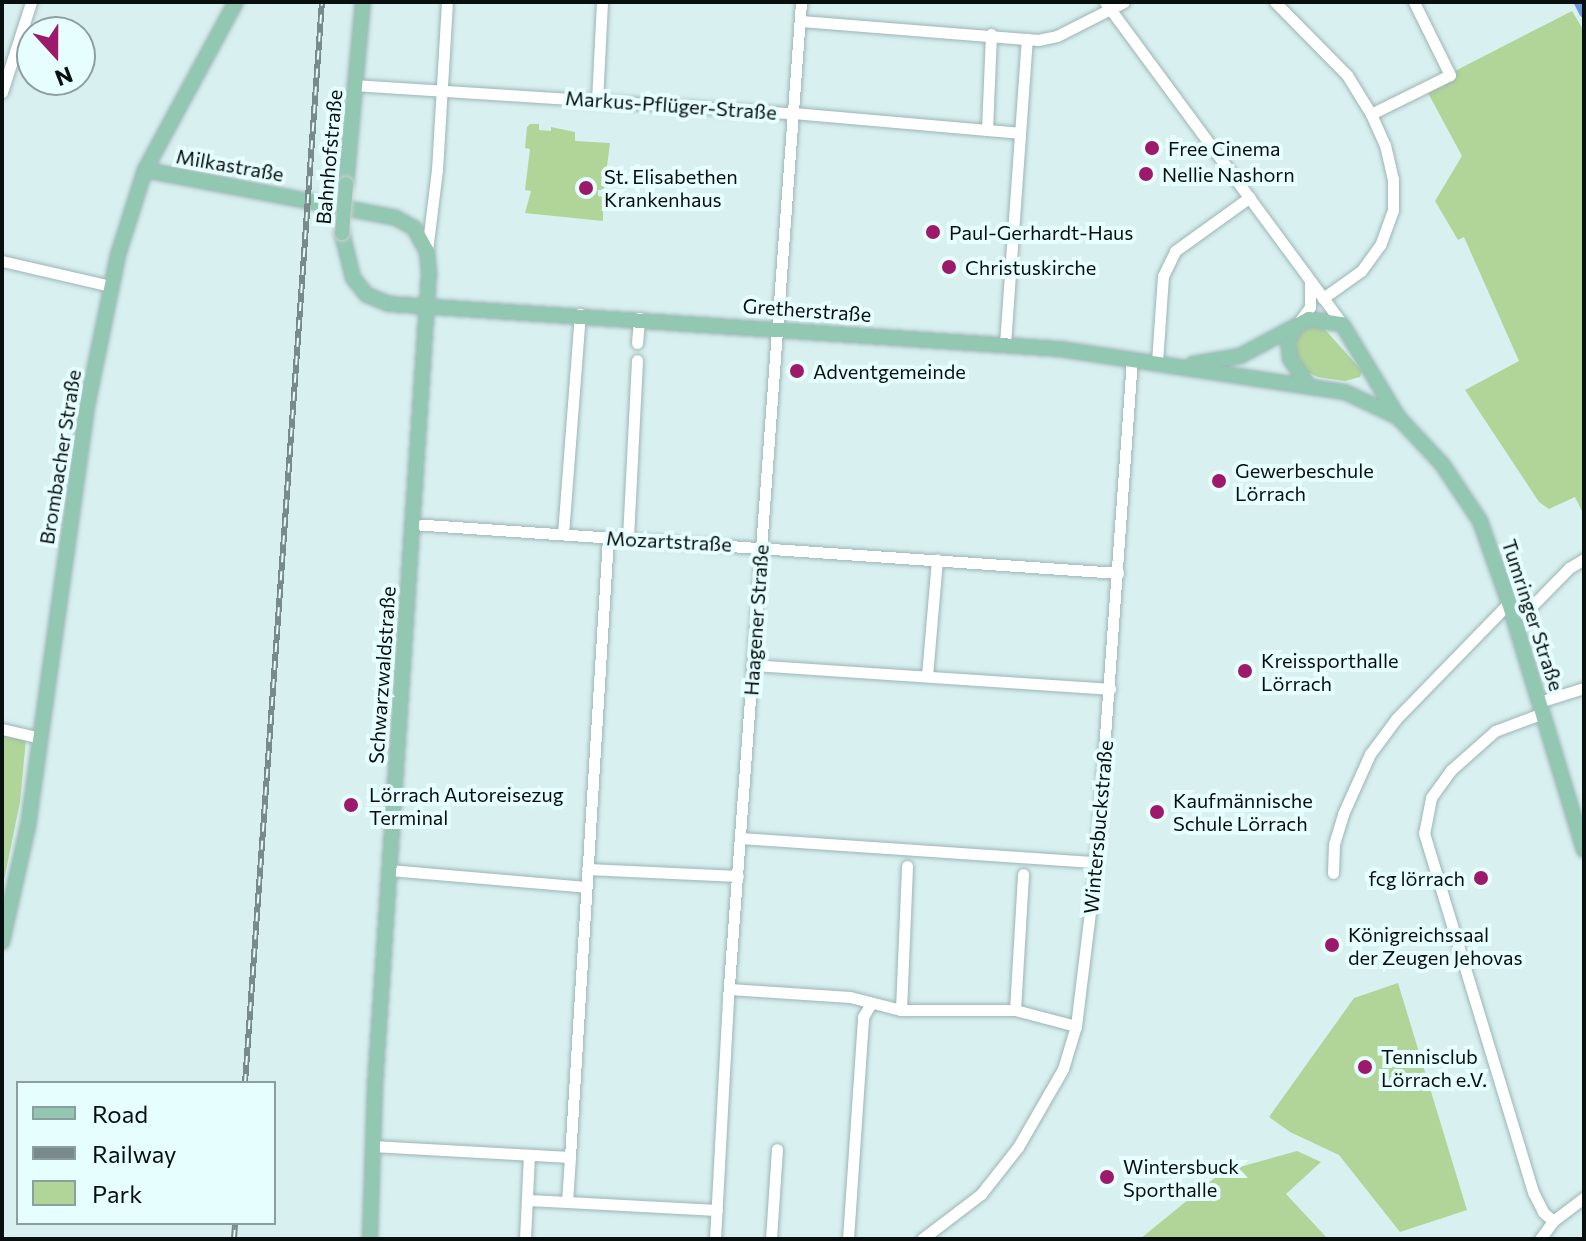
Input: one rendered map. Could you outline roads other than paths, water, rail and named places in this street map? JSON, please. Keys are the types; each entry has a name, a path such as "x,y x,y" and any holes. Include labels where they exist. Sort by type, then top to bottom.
{"main road":[{"name":"Brombacher Straße","path":"2,942 20,869 86,411 110,286 145,170 236,2"},
{"name":"Bahnhofstraße","path":"363,2 342,233 349,271 367,295 389,304 427,305"},
{"name":"Milkastraße","path":"145,170 396,218 414,228 427,251"},
{"path":"427,251 427,305"},
{"name":"Gretherstraße","path":"427,305 1005,344 1183,365 1345,392"},
{"name":"Schwarzwaldstraße","path":"370,1239 372,1146 427,305"},
{"path":"1309,386 1294,368 1288,340 1299,322 1318,318 1342,324"},
{"name":"Gretherstraße","path":"1183,365 1240,356 1299,322"},
{"name":"Tumringer Straße","path":"1342,324 1398,417 1431,451 1469,501 1490,542 1584,850"},
{"path":"1345,392 1373,379"},
{"name":"Tumringer Straße","path":"1345,392 1398,417"}],"street":[{"path":"2,92 31,2"},
{"path":"427,251 437,170 447,2"},
{"path":"597,101 602,2"},
{"name":"Haagener Straße","path":"715,1239 729,989 801,2"},
{"path":"801,21 1027,39 1057,36 1108,6 1124,2"},
{"path":"1275,2 1347,75 1371,114 1385,145 1393,179 1393,210 1380,245 1367,264 1323,298"},
{"path":"1371,114 1450,75 1414,2"},
{"name":"Tumringer Straße","path":"1108,6 1342,324"},
{"path":"987,130 991,34"},
{"path":"1005,344 1027,39"},
{"name":"Markus-Pflüger-Straße","path":"355,85 793,113 1019,133"},
{"path":"1157,362 1163,276 1175,251 1250,197"},
{"path":"2,261 110,286"},
{"path":"1299,322 1310,307 1310,283"},
{"path":"563,534 580,314"},
{"path":"637,343 639,318"},
{"name":"Wintersbuckstraße","path":"922,1239 967,1206 998,1175 1031,1128 1063,1069 1076,1026 1096,862 1132,359"},
{"path":"628,538 637,360"},
{"name":"Mozartstraße","path":"412,524 1118,573"},
{"path":"567,1202 608,538"},
{"path":"927,676 937,559"},
{"path":"1333,873 1334,844 1355,782 1388,728 1511,609 1531,607 1569,568 1584,559"},
{"path":"752,665 1110,689"},
{"path":"1553,1221 1543,1212 1533,1192 1424,833 1431,798 1451,770 1495,731 1584,688"},
{"path":"2,729 40,738"},
{"path":"740,838 1096,862"},
{"path":"901,1010 907,866"},
{"path":"587,869 738,876"},
{"path":"389,870 586,887"},
{"path":"1015,1010 1023,874"},
{"path":"729,989 850,997 870,1005 901,1010 1015,1010 1076,1026"},
{"path":"848,1239 863,1017 870,1005"},
{"path":"372,1146 570,1157"},
{"path":"771,1239 777,1149"},
{"path":"525,1239 529,1155"},
{"path":"1540,1239 1553,1221 1584,1198"},
{"path":"528,1200 717,1210"}],"waterway":[{"path":"1579,2 1584,12"}],"railway":[{"path":"245,1081 322,2"},
{"path":"234,1239 235,1225"}],"place":[{"name":"Free Cinema","path":"1152,148"},
{"name":"Nellie Nashorn","path":"1146,174"},
{"name":"St. Elisabethen Krankenhaus","path":"586,188"},
{"name":"Paul-Gerhardt-Haus","path":"933,232"},
{"name":"Christuskirche","path":"949,267"},
{"name":"Adventgemeinde","path":"797,371"},
{"name":"Gewerbeschule Lörrach","path":"1219,481"},
{"name":"Kreissporthalle Lörrach","path":"1245,671"},
{"name":"Lörrach Autoreisezug Terminal","path":"351,805"},
{"name":"Kaufmännische Schule Lörrach","path":"1157,812"},
{"name":"fcg lörrach","path":"1481,878"},
{"name":"Königreichssaal der Zeugen Jehovas","path":"1332,945"},
{"name":"Tennisclub Lörrach e.V.","path":"1365,1067"},
{"name":"Wintersbuck Sporthalle","path":"1107,1177"}]}
